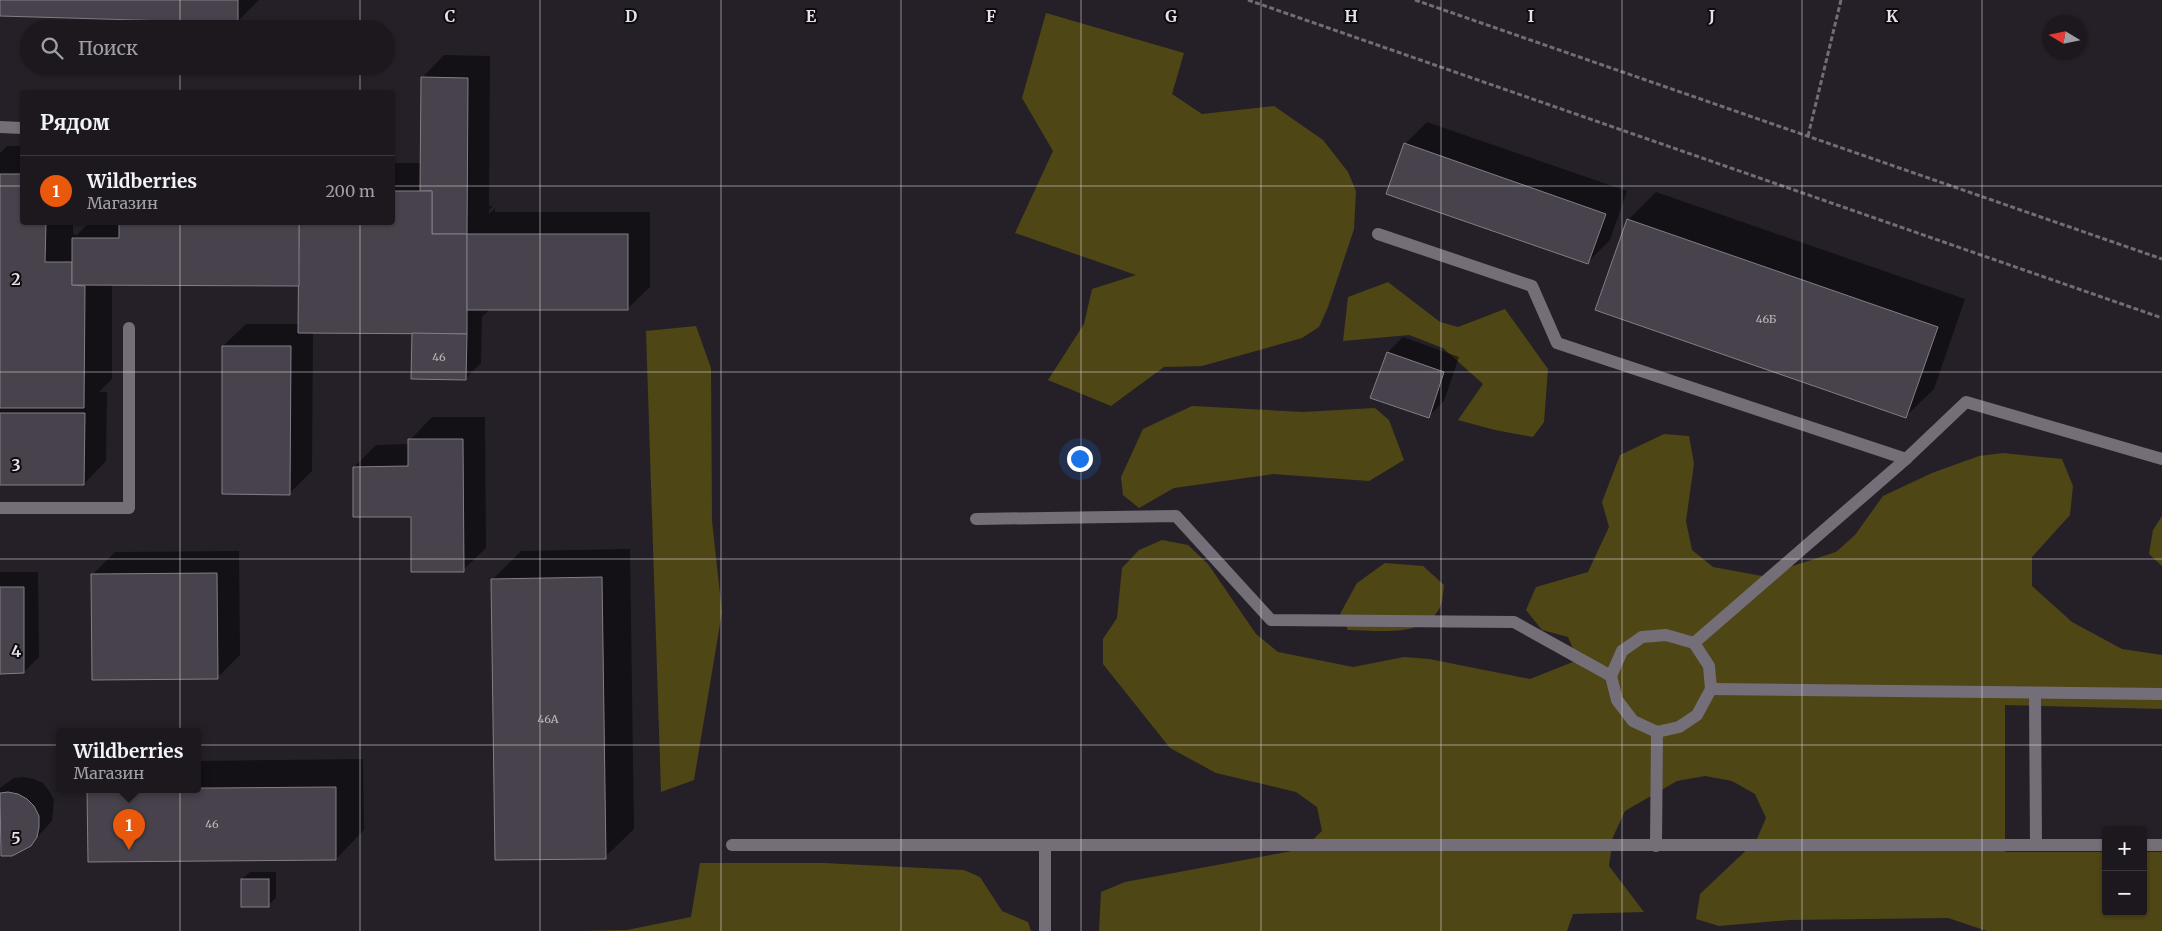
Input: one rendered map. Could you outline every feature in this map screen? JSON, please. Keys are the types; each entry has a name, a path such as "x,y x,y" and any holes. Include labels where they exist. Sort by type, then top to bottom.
{"lane":[{"path":"0,127 20,128"},
{"path":"1378,234 1532,286 1557,343 1906,459"},
{"path":"0,508 129,508 129,328"},
{"path":"1694,643 1906,459 1966,402 2162,459"},
{"path":"976,520 1176,516 1270,620 1514,622 1610,676 1618,700 1633,721 1657,732 1679,727 1698,714 1711,689 1709,666 1694,643 1666,635 1642,637 1622,651 1610,676"},
{"path":"1711,689 2162,694"},
{"path":"2035,693 2036,845"},
{"path":"1656,846 1657,732"},
{"path":"732,845 2102,845"},
{"path":"1045,845 1045,931"},
{"path":"2147,845 2162,845"}],"path":[{"path":"1248,0 2162,318"},
{"path":"1415,0 2162,260"},
{"path":"1808,136 1841,0"}],"shaded area":[{"path":"1046,13 1184,53 1172,94 1202,114 1274,106 1323,140 1348,172 1356,191 1354,229 1328,307 1319,327 1302,338 1202,366 1164,367 1111,406 1048,380 1084,324 1092,289 1136,275 1015,233 1053,151 1022,98"},
{"path":"1388,282 1440,322 1458,327 1505,309 1548,369 1544,422 1533,437 1495,430 1458,420 1483,384 1443,348 1409,335 1343,341 1348,297"},
{"path":"696,326 711,368 712,521 722,612 694,780 661,792 646,331"},
{"path":"1192,406 1303,412 1375,408 1389,420 1404,460 1369,481 1273,474 1174,488 1139,508 1123,495 1121,477 1143,429"},
{"path":"1664,434 1689,436 1694,464 1686,521 1692,550 1713,567 1762,576 1836,552 1855,535 1883,496 1932,473 1979,456 2003,453 2062,459 2073,486 2070,515 2032,557 2032,586 2072,622 2122,649 2162,655 2162,709 2005,705 2005,852 2102,852 2102,916 2147,916 2147,852 2162,852 2162,931 1987,931 1948,918 1789,920 1719,926 1696,919 1700,894 1756,841 1766,818 1755,794 1732,781 1705,776 1677,781 1625,811 1613,837 1609,866 1644,912 1573,914 1567,931 1099,931 1101,892 1125,882 1303,849 1322,831 1317,807 1296,792 1216,773 1170,748 1103,664 1103,639 1117,618 1122,568 1139,550 1162,540 1188,545 1208,564 1256,634 1278,652 1353,667 1404,657 1429,659 1530,679 1578,660 1568,637 1542,630 1526,610 1536,587 1588,572 1609,527 1602,502 1620,455"},
{"path":"2162,516 2162,566 2149,554 2153,530"},
{"path":"1385,563 1423,566 1444,585 1441,605 1434,616 1425,623 1413,628 1386,631 1348,630 1340,614 1357,583"},
{"path":"700,863 823,863 964,870 980,877 1002,911 1028,922 1031,931 582,931 627,930 691,917"}],"building":[{"path":"0,0 238,0 238,20 136,20 0,16"},
{"path":"421,77 468,78 467,234 432,234 432,191 420,191"},
{"path":"1404,143 1606,214 1588,264 1386,194"},
{"path":"0,174 20,174 20,225 46,225 45,262 72,262 72,285 85,286 84,408 0,408"},
{"path":"395,191 432,191 432,234 467,234 467,334 298,333 299,225 395,225"},
{"path":"1627,219 1938,327 1906,418 1595,310"},
{"path":"119,225 299,225 299,286 72,285 72,238 119,238"},
{"path":"467,234 628,234 628,310 467,310"},
{"path":"412,333 467,334 466,380 411,379"},
{"path":"222,346 291,346 290,495 222,494"},
{"path":"1387,352 1444,372 1429,418 1370,398"},
{"path":"0,413 85,413 84,485 0,485"},
{"path":"408,439 463,439 464,572 411,572 411,517 353,517 353,467 408,466"},
{"path":"217,573 218,679 92,680 91,574"},
{"path":"602,577 606,859 495,860 491,579"},
{"path":"0,587 24,587 24,673 0,674"},
{"path":"336,787 336,860 88,862 87,793 201,793 201,788"},
{"path":"0,793 18,794 34,806 39,816 39,827 37,837 31,846 12,856 1,856"},
{"path":"241,879 269,879 269,907 241,907"}],"place":[{"name":"Wildberries","path":"129,850"}]}
